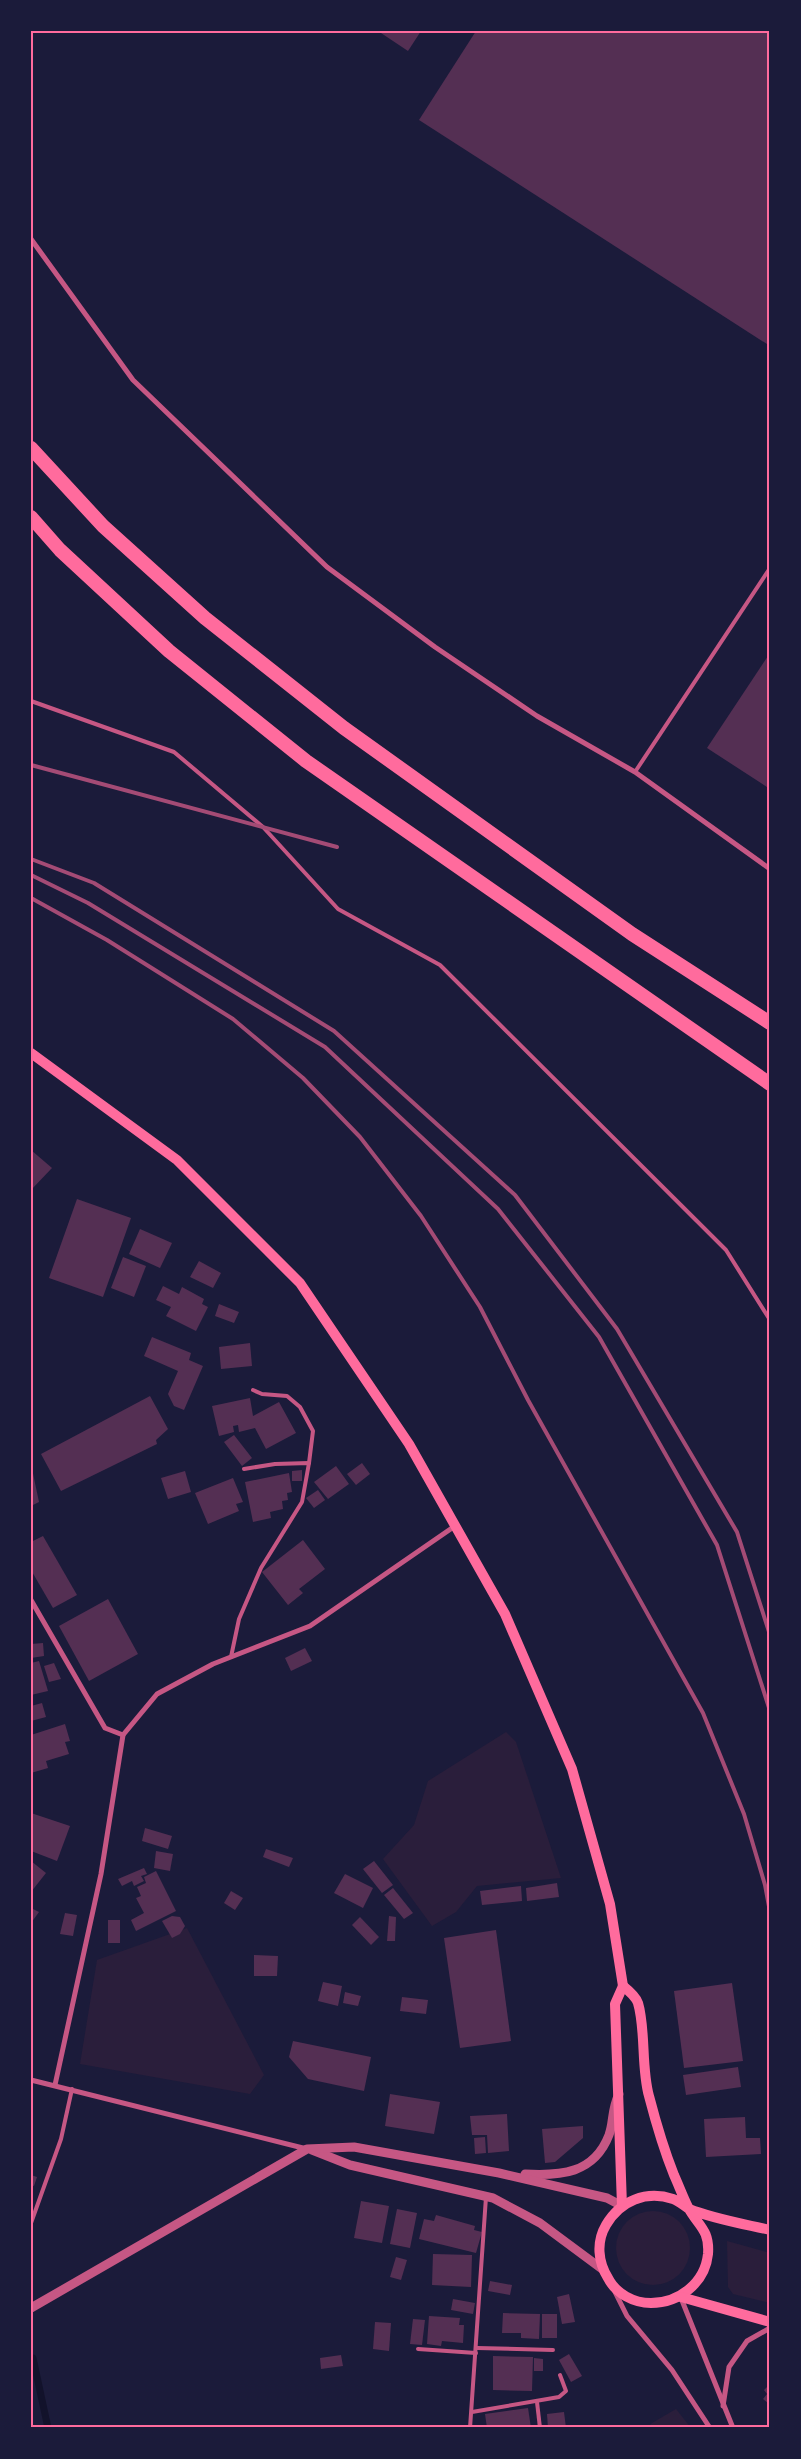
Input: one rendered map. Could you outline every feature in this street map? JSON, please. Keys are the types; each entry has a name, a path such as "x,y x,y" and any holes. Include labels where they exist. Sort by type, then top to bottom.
{"highway":[{"path":"31,448 103,526 205,618 344,728 632,934 770,1023"},
{"path":"31,517 60,550 169,651 306,761 770,1084"}],"main road":[{"path":"31,1052 177,1160 300,1283 409,1444 505,1614 572,1769 610,1904 623,1986 615,2004 622,2206"},
{"path":"623,1986 638,2001 648,2095 674,2174 689,2208 700,2221 706,2237 708,2254 704,2270 695,2284 681,2297 663,2303 644,2303 626,2297 612,2285 602,2268 599,2250 602,2231 611,2215 622,2206 641,2196 658,2195 675,2200 689,2208 770,2230"},
{"path":"681,2297 770,2322"}],"street":[{"path":"31,239 133,380 327,567 435,647 537,716 635,772 770,869"},
{"path":"55,2086 101,1874 123,1735 157,1694 231,1657 310,1626 456,1526"},
{"path":"31,1600 105,1728 123,1735"},
{"path":"31,2080 307,2148 350,2165 486,2197 540,2223 602,2268"},
{"path":"499,2173 553,2176 579,2169 591,2162 609,2135 612,2107 619,2094"},
{"path":"31,2308 307,2148 354,2147 499,2173 607,2198 622,2206"},
{"path":"612,2285 627,2316 672,2370 710,2428"},
{"path":"681,2297 723,2407 733,2428"},
{"path":"723,2407 729,2367 747,2340 770,2328"}],"lane":[{"path":"635,772 770,568"},
{"path":"31,701 174,752 263,827 338,909 440,964 726,1250 770,1320"},
{"path":"231,1657 240,1619 261,1568 302,1502 313,1431 300,1406 287,1396 262,1394 253,1390"},
{"path":"244,1469 275,1464 309,1463"},
{"path":"31,2222 61,2139 72,2089"},
{"path":"470,2428 486,2197"},
{"path":"418,2349 553,2350"},
{"path":"472,2412 559,2397 566,2391 560,2375"},
{"path":"537,2402 540,2428"}],"shaded area":[{"path":"506,1732 516,1742 561,1878 477,1886 456,1912 432,1926 383,1859 414,1825 428,1781"},
{"path":"187,1928 264,2075 250,2094 80,2064 97,1960"},
{"path":"646,2211 660,2211 674,2217 684,2227 690,2241 690,2255 684,2269 674,2279 660,2285 646,2285 632,2279 622,2269 616,2255 616,2241 622,2227 632,2217"},
{"path":"727,2241 770,2253 770,2303 733,2294 728,2287"},
{"path":"676,2409 691,2428 647,2428 652,2423"}],"building":[{"path":"378,31 421,31 408,51"},
{"path":"476,31 770,31 770,346 419,120"},
{"path":"770,653 770,789 707,748"},
{"path":"31,1150 52,1168 31,1190"},
{"path":"77,1199 131,1218 103,1297 49,1278"},
{"path":"140,1229 172,1243 160,1268 129,1254"},
{"path":"123,1257 146,1266 134,1297 111,1288"},
{"path":"199,1261 221,1273 213,1288 190,1277"},
{"path":"163,1286 179,1294 182,1287 204,1299 202,1304 208,1307 196,1331 166,1316 171,1307 156,1300"},
{"path":"219,1304 239,1312 234,1323 215,1316"},
{"path":"152,1337 191,1353 189,1360 203,1366 184,1410 174,1406 168,1394 178,1371 144,1356"},
{"path":"250,1343 252,1366 221,1369 219,1347"},
{"path":"150,1396 168,1429 156,1440 157,1444 61,1491 41,1454"},
{"path":"250,1398 253,1416 279,1402 296,1433 266,1449 255,1428 239,1432 238,1425 233,1426 234,1432 219,1436 212,1406"},
{"path":"234,1435 252,1458 242,1466 224,1442"},
{"path":"362,1463 370,1474 356,1485 347,1474"},
{"path":"31,1464 39,1502 31,1506"},
{"path":"336,1466 349,1484 328,1499 314,1482"},
{"path":"302,1470 302,1481 292,1481 292,1471"},
{"path":"185,1471 191,1492 168,1499 161,1478"},
{"path":"289,1473 292,1492 287,1493 288,1500 282,1501 283,1509 270,1512 271,1518 253,1522 245,1482"},
{"path":"233,1478 243,1502 236,1504 239,1511 208,1524 195,1493"},
{"path":"318,1490 325,1500 314,1508 306,1498"},
{"path":"43,1536 77,1595 53,1608 31,1570 31,1542"},
{"path":"303,1540 325,1569 299,1589 303,1593 288,1605 262,1572"},
{"path":"108,1599 138,1654 89,1681 59,1626"},
{"path":"43,1643 44,1656 31,1658 31,1644"},
{"path":"305,1648 312,1661 291,1671 285,1658"},
{"path":"39,1661 48,1691 31,1695 31,1663"},
{"path":"54,1663 61,1679 49,1682 44,1666"},
{"path":"42,1703 46,1717 31,1721 31,1706"},
{"path":"65,1724 70,1741 65,1742 69,1754 46,1761 48,1768 31,1773 31,1735"},
{"path":"31,1813 70,1826 57,1861 31,1851"},
{"path":"145,1828 172,1836 168,1849 142,1841"},
{"path":"266,1849 293,1858 289,1867 263,1857"},
{"path":"156,1851 173,1854 170,1871 154,1868"},
{"path":"31,1861 46,1873 31,1892"},
{"path":"374,1861 393,1885 382,1893 363,1869"},
{"path":"144,1868 147,1874 141,1876 144,1881 134,1886 132,1881 122,1886 118,1879"},
{"path":"156,1871 176,1911 136,1931 131,1920 144,1913 136,1898 141,1896 137,1887 146,1883 144,1877"},
{"path":"345,1874 373,1888 363,1908 334,1893"},
{"path":"557,1883 559,1897 527,1901 526,1888"},
{"path":"521,1886 522,1901 482,1905 480,1891"},
{"path":"393,1888 413,1913 404,1919 384,1895"},
{"path":"231,1891 243,1898 235,1910 224,1903"},
{"path":"31,1908 39,1912 31,1923"},
{"path":"65,1913 77,1915 73,1936 60,1934"},
{"path":"172,1916 180,1917 185,1926 180,1934 172,1938 162,1921"},
{"path":"389,1916 396,1917 395,1941 387,1941"},
{"path":"360,1917 379,1937 371,1945 352,1925"},
{"path":"108,1920 120,1920 120,1943 108,1943"},
{"path":"496,1930 511,2041 460,2048 444,1938"},
{"path":"254,1955 278,1956 277,1976 254,1976"},
{"path":"323,1982 342,1986 338,2006 318,2001"},
{"path":"732,1983 743,2061 684,2068 674,1991"},
{"path":"345,1992 361,1996 358,2006 343,2003"},
{"path":"402,1997 428,2000 426,2014 400,2011"},
{"path":"293,2041 371,2057 364,2091 308,2079 289,2057"},
{"path":"738,2067 741,2087 686,2095 683,2075"},
{"path":"390,2094 440,2102 434,2134 385,2126"},
{"path":"507,2114 509,2151 488,2153 487,2135 472,2135 470,2116"},
{"path":"745,2117 746,2138 760,2138 761,2154 706,2157 704,2119"},
{"path":"583,2126 583,2138 555,2162 545,2163 542,2129"},
{"path":"485,2137 486,2153 475,2154 474,2138"},
{"path":"31,2175 37,2177 34,2186 31,2185"},
{"path":"361,2201 389,2206 382,2243 354,2238"},
{"path":"397,2209 417,2213 410,2248 390,2244"},
{"path":"436,2215 475,2226 474,2230 482,2232 476,2253 419,2239 424,2219 434,2221"},
{"path":"433,2254 472,2255 471,2287 432,2285"},
{"path":"396,2257 407,2260 401,2280 390,2277"},
{"path":"490,2281 512,2285 510,2295 488,2291"},
{"path":"569,2294 575,2322 562,2324 557,2297"},
{"path":"453,2299 475,2303 473,2314 451,2310"},
{"path":"503,2313 540,2314 539,2339 521,2338 521,2333 502,2333"},
{"path":"542,2314 557,2314 557,2338 542,2338"},
{"path":"429,2316 460,2318 459,2325 464,2325 463,2343 442,2341 441,2346 427,2344"},
{"path":"413,2319 425,2320 422,2345 410,2344"},
{"path":"375,2322 391,2323 389,2351 373,2349"},
{"path":"569,2354 582,2376 571,2382 559,2360"},
{"path":"341,2355 343,2366 321,2369 320,2358"},
{"path":"493,2356 533,2357 532,2391 493,2390"},
{"path":"534,2358 543,2359 543,2371 534,2371"},
{"path":"770,2384 770,2401 768,2403 763,2399 767,2394 764,2390"},
{"path":"528,2408 531,2428 487,2428 485,2414"},
{"path":"564,2412 566,2428 548,2428 547,2414"}],"waterway":[{"path":"33,2358 48,2428"}],"railway":[{"path":"31,765 337,847"},
{"path":"31,859 94,883 334,1031 515,1195 617,1329 737,1532 770,1635"},
{"path":"31,875 88,903 325,1047 498,1209 599,1337 717,1545 770,1711"},
{"path":"31,898 107,940 233,1019 303,1078 360,1137 421,1216 480,1307 528,1400 703,1713 744,1814 765,1885 770,1912"}]}
